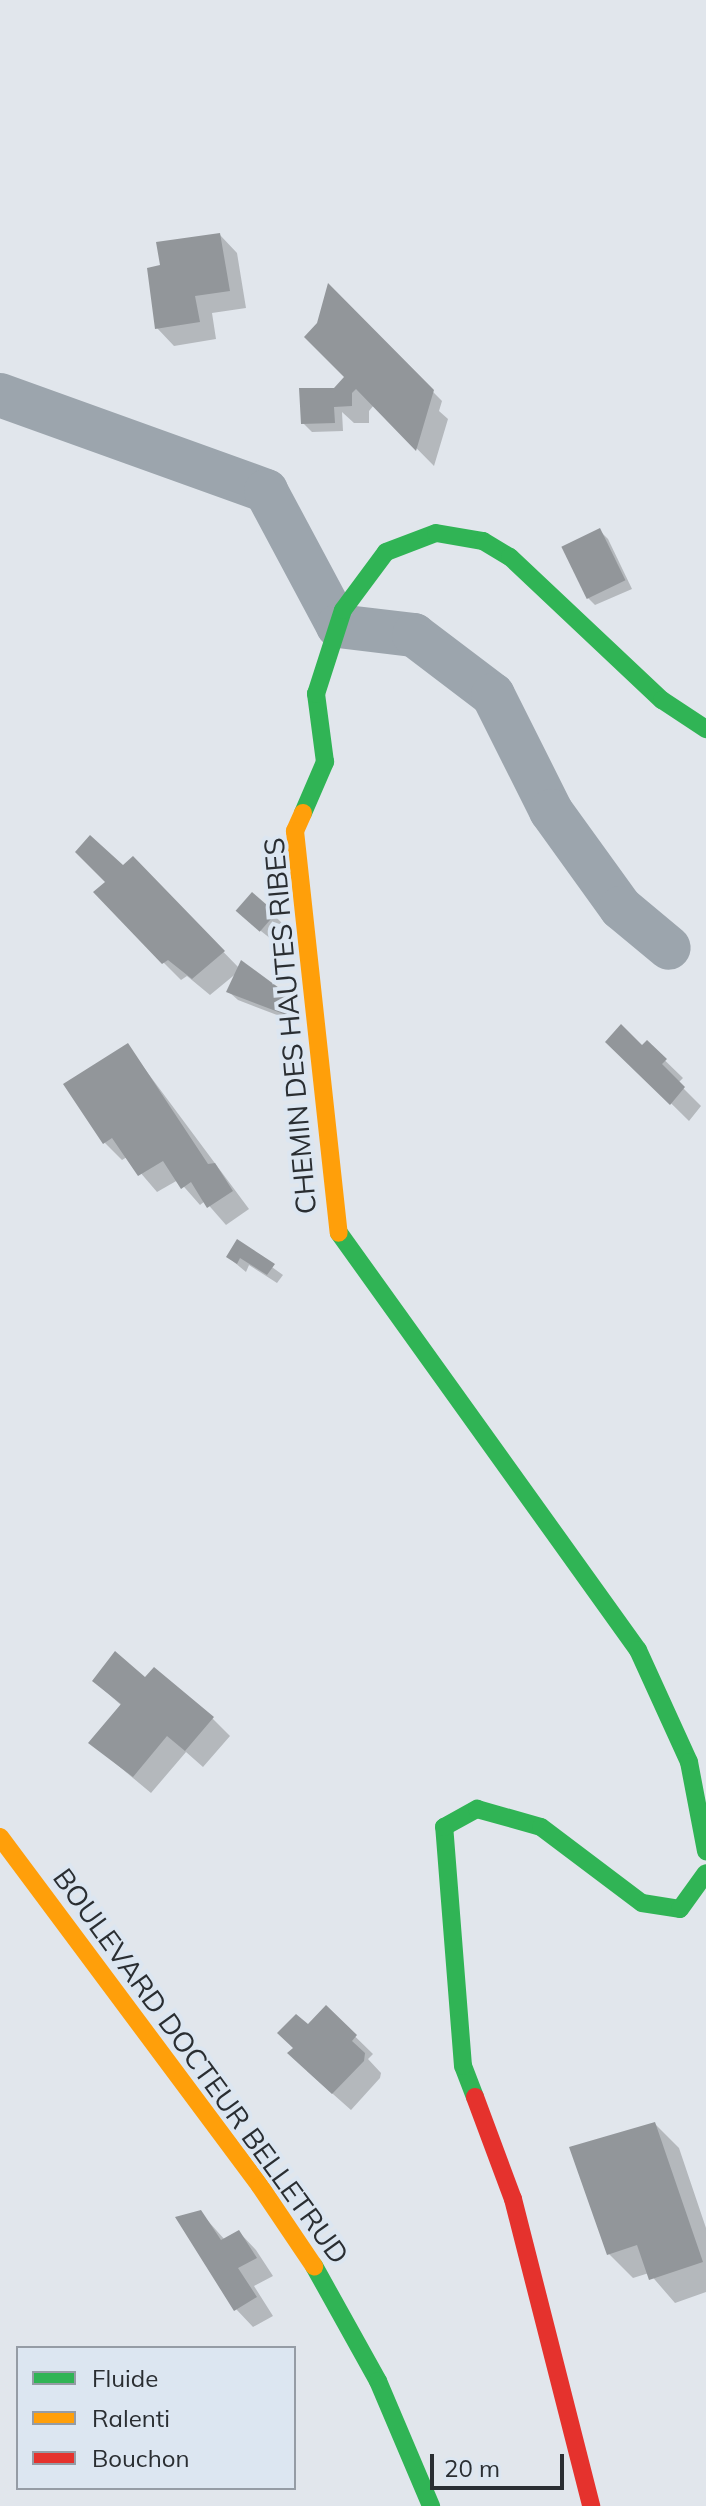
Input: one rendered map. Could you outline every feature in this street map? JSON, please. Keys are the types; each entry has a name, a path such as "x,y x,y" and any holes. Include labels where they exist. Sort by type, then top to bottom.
{"street":[{"path":"0,395 266,491 338,626 414,635 493,695 551,811 621,908 669,948"},
{"name":"CHEMIN DES HAUTES RIBES","path":"706,729 662,700 510,557 483,541 436,533 386,552 343,610 316,694 325,762 295,831 337,1230 638,1650 689,1762 706,1851"},
{"path":"591,2506 513,2199 463,2066 444,1827 477,1809 541,1827 642,1903 680,1909 706,1873"},
{"name":"BOULEVARD DOCTEUR BELLETRUD","path":"0,1837 260,2186 322,2278 378,2381 431,2506"}],"building":[{"path":"220,233 230,291 195,296 200,322 155,329 147,268 160,265 156,242"},
{"path":"328,283 434,390 416,451 356,389 352,393 352,406 334,407 335,423 301,424 299,388 334,388 344,377 304,337 317,323"},
{"path":"600,528 625,580 587,599 561,547"},
{"path":"90,835 123,865 133,856 225,951 192,979 168,960 162,964 93,892 105,882 75,852"},
{"path":"252,892 276,913 260,932 236,911"},
{"path":"241,960 294,999 289,1016 226,992"},
{"path":"621,1024 642,1045 647,1040 667,1059 662,1064 685,1087 670,1105 605,1042"},
{"path":"128,1043 208,1164 215,1163 233,1191 207,1208 191,1182 181,1189 163,1161 138,1176 112,1138 103,1144 63,1084"},
{"path":"237,1239 275,1264 267,1275 240,1258 237,1264 226,1257"},
{"path":"115,1651 145,1677 154,1667 214,1717 185,1751 167,1736 133,1777 88,1743 121,1704 92,1681"},
{"path":"326,2005 357,2035 352,2041 365,2053 364,2061 332,2094 287,2053 293,2048 277,2033 296,2014 308,2024"},
{"path":"655,2122 703,2262 649,2280 637,2245 607,2255 569,2147"},
{"path":"201,2210 221,2240 239,2230 257,2258 238,2268 257,2297 234,2311 175,2217"}],"traffic: fast":[{"path":"303,813 325,762 316,694 343,610 386,552 436,533 483,541 510,557 662,700 706,729"},
{"path":"339,1233 638,1650 689,1762 706,1851"},
{"path":"475,2097 463,2066 444,1827 477,1809 541,1827 642,1903 680,1909 706,1873"},
{"path":"314,2266 378,2381 431,2506"}],"traffic: slow":[{"path":"303,813 295,831 339,1233"},
{"path":"0,1837 260,2186 314,2266"}],"traffic: jam":[{"path":"475,2097 513,2199 591,2506"}]}
